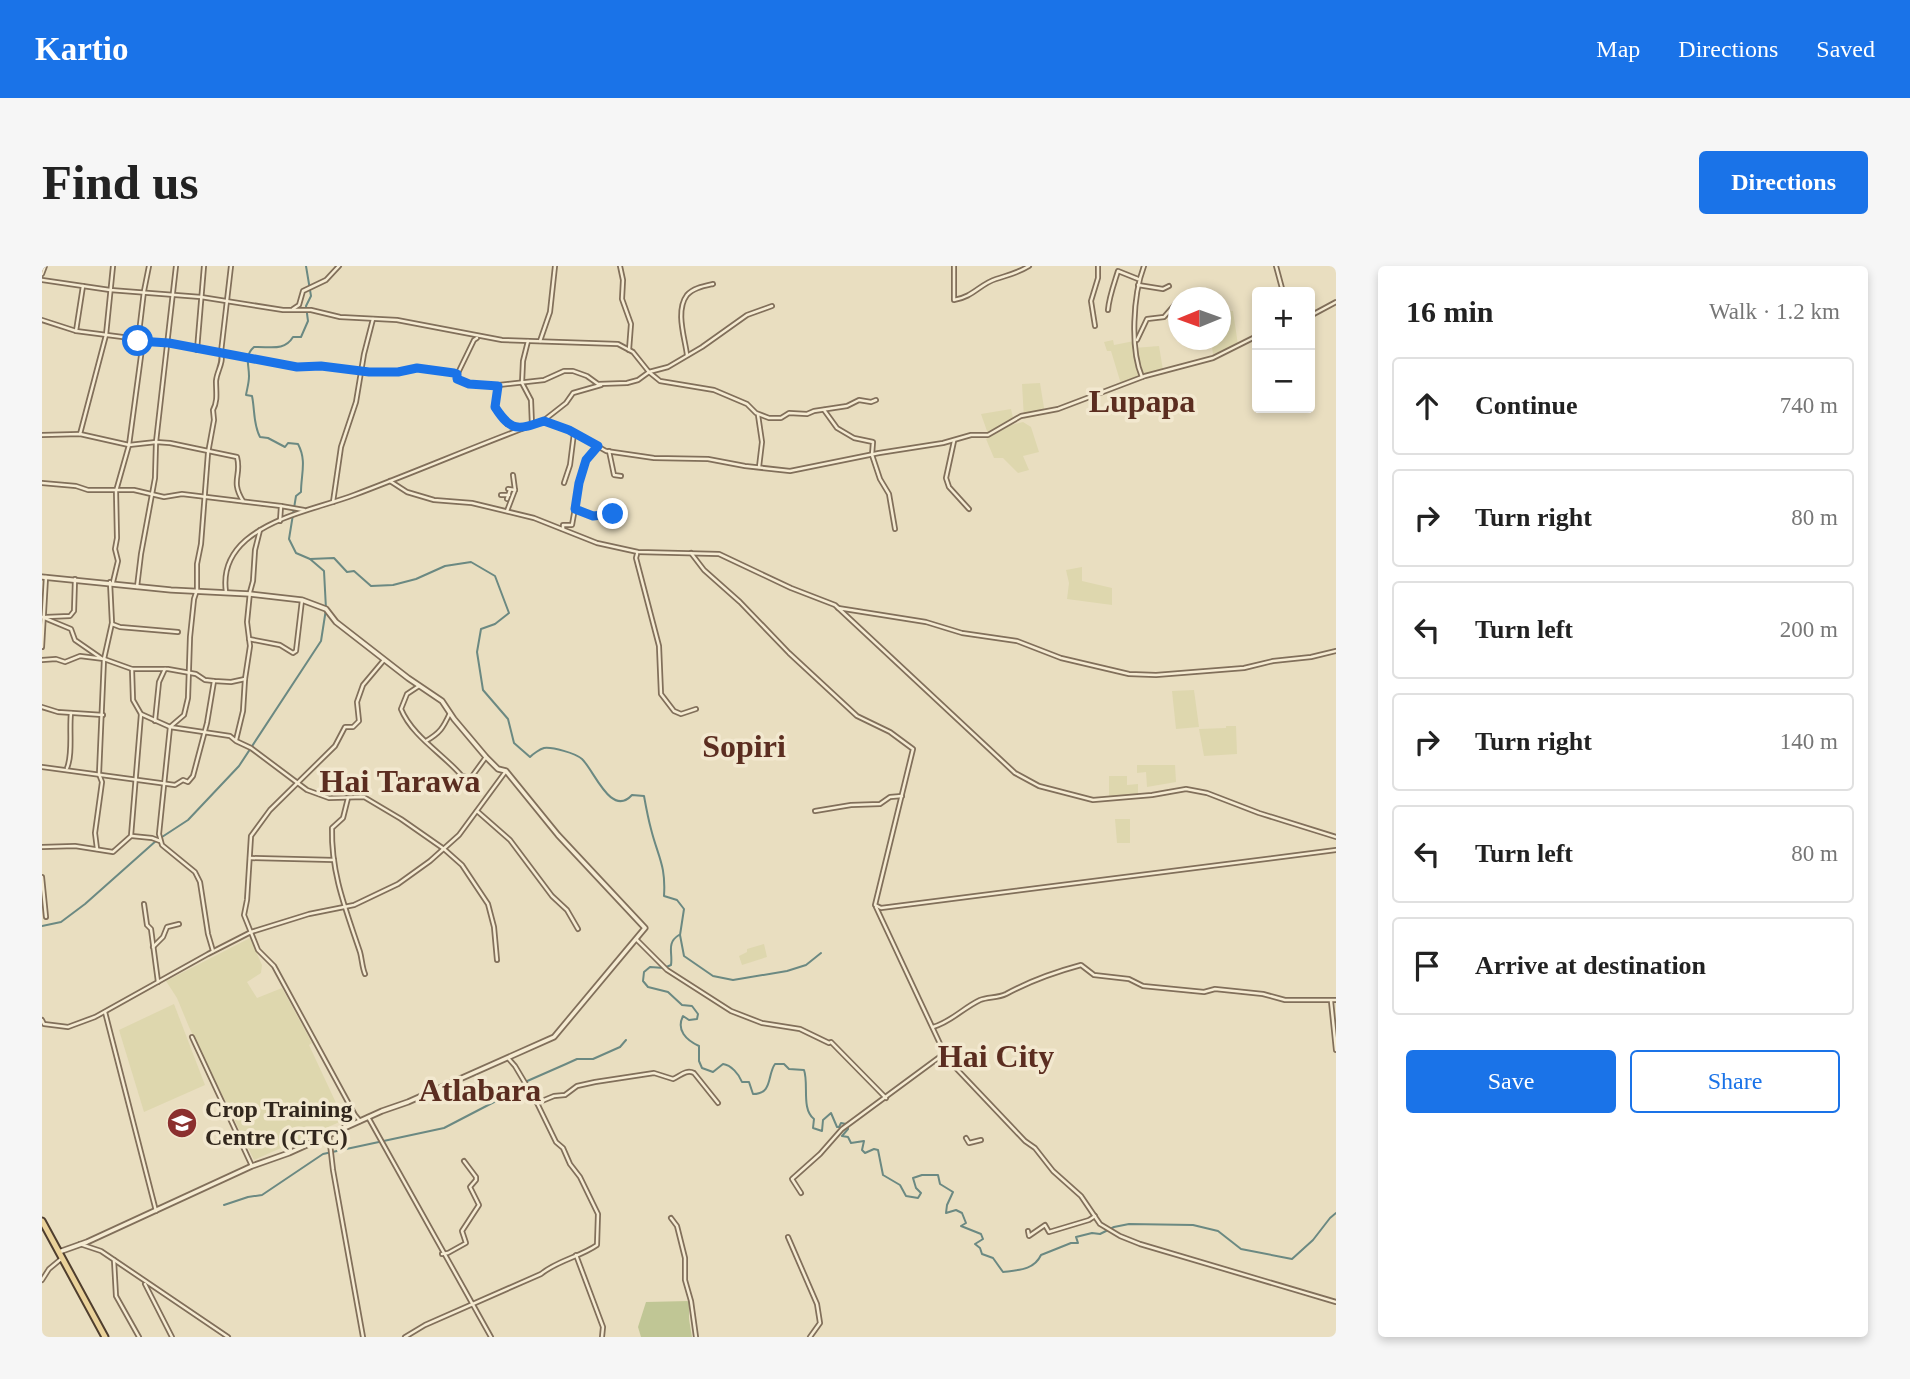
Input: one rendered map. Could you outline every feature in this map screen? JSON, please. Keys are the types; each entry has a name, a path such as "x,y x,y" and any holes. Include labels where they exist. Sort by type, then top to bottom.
{"main road":[{"path":"42,1221 105,1337"}],"street":[{"path":"42,274 44,266"},
{"path":"80,434 106,335 113,266"},
{"path":"138,341 149,266"},
{"path":"137,587 155,478 156,442 176,266"},
{"path":"197,350 204,266"},
{"path":"160,841 170,727 184,715 188,698 194,598 197,590 208,453 218,390 216,384 222,359 231,266"},
{"path":"292,310 299,305 303,291 326,280 339,266"},
{"path":"540,341 550,312 555,266"},
{"path":"620,266 622,299 631,324 629,350"},
{"path":"954,266 954,300 974,294 992,281 1015,274 1029,266"},
{"path":"1095,326 1091,301 1098,278 1098,266"},
{"path":"1142,377 1136,359 1134,312 1138,282 1144,266"},
{"path":"1276,266 1282,287"},
{"path":"1108,310 1108,299 1113,292 1118,271 1138,282 1163,289 1169,286"},
{"path":"42,280 446,328 479,337 618,344 629,350 649,372 666,384 714,390 747,404 758,414 777,418 847,406 859,400 876,400"},
{"path":"687,355 682,331 685,301 688,294 713,284"},
{"path":"76,331 83,285"},
{"path":"1315,313 1336,302"},
{"path":"226,592 226,566 243,542 260,530 304,510 390,481 544,421 566,403 573,393 602,384 638,380 649,372 668,367 747,315 772,306"},
{"path":"1136,343 1147,318 1164,317 1168,312"},
{"path":"333,502 341,447 356,402 373,319"},
{"path":"42,320 76,331 169,343 297,367 321,366 398,372 417,368 457,374"},
{"path":"479,337 474,340 457,374 457,379 465,383 498,386 544,380 564,371 573,371 602,384"},
{"path":"544,421 609,451 654,458 708,459 790,471 954,441 971,435 988,435 1021,416 1058,409 1142,377 1213,358 1252,338"},
{"path":"97,849 95,833 102,782 99,774 104,659 112,623 111,582 118,561 115,549 116,491 129,445 143,341"},
{"path":"528,341 523,361 522,383 531,400 532,425"},
{"path":"498,386 495,407 507,424 521,429"},
{"path":"824,410 837,428 853,438 873,442 872,454 880,479 889,494 895,529"},
{"path":"758,414 758,429 762,442 759,467"},
{"path":"564,483 570,465 574,433"},
{"path":"42,435 80,434 129,445 156,442 237,457 239,462 235,483 243,501"},
{"path":"954,441 946,478 949,487 969,509"},
{"path":"563,529 563,525 572,525 586,460 598,446"},
{"path":"609,451 614,475 621,475"},
{"path":"507,511 513,475"},
{"path":"390,481 407,492 434,500 472,503 534,518 597,543 638,552 719,554 838,608 926,622 962,633 1017,641 1061,658 1129,674 1156,675 1244,668 1336,651"},
{"path":"42,483 76,486 88,490 151,493 164,497 182,494 304,510"},
{"path":"501,495 508,497 511,490"},
{"path":"280,521 281,506"},
{"path":"575,509 593,516 618,513"},
{"path":"236,741 243,711 249,639 247,622 255,550 260,530"},
{"path":"638,552 636,558 659,646 661,694 674,711 681,714 696,709"},
{"path":"691,553 704,570 857,716 890,732 913,749 875,905 945,1053 975,1090 1035,1148 1052,1171 1081,1196 1106,1229 1135,1242 1336,1302"},
{"path":"42,647 44,577 111,582 137,587 250,594 302,600 326,609 336,622 442,701 486,757 498,769 506,771 558,835 645,928 554,1037 270,1161 252,1166 80,1244 61,1255 42,1280"},
{"path":"75,579 71,629 75,640 104,659"},
{"path":"249,639 279,645 293,653 296,650 302,600"},
{"path":"838,608 996,756 1029,782 1093,800 1186,789 1208,793 1259,813 1336,837"},
{"path":"43,617 70,616"},
{"path":"43,617 71,629"},
{"path":"112,623 178,632"},
{"path":"42,660 56,659 65,662 80,656 104,659 132,669 165,669 214,681 245,679"},
{"path":"360,1121 274,966 261,955 244,915 251,836 296,783 313,770 335,746 345,727 353,727 359,721 361,718 358,702 363,685 384,660"},
{"path":"132,669 133,700 141,714 170,727 230,736 319,796 364,797 444,849 462,865 488,904 494,926 497,960"},
{"path":"155,721 159,682 165,669"},
{"path":"42,767 175,785 183,780 188,782 193,776 204,734 214,681"},
{"path":"419,686 407,694 401,709 426,741 461,775 470,779 486,757"},
{"path":"42,707 58,712 103,715"},
{"path":"67,769 70,763 71,713"},
{"path":"426,741 444,728 450,713"},
{"path":"42,847 65,845 113,852 131,835 141,714"},
{"path":"42,1021 51,1026 68,1027 105,1012 251,932 309,914 343,908 386,891 444,849 466,828 506,771"},
{"path":"815,811 851,805 880,804 890,797 902,796"},
{"path":"348,798 344,818 332,828 332,842 343,908 359,949 365,974"},
{"path":"477,811 510,840 552,896 567,910 578,929"},
{"path":"131,835 160,841 169,853 195,872 201,882 208,934 214,951"},
{"path":"875,905 881,908 899,906 1336,850"},
{"path":"250,858 335,860"},
{"path":"42,877 46,917"},
{"path":"144,904 158,982"},
{"path":"153,947 163,937 167,928 179,925"},
{"path":"636,939 666,970 731,1011 762,1023 800,1029 831,1042 886,1098"},
{"path":"933,1027 983,999 1006,994 1010,990 1081,965 1094,975 1129,979 1143,986 1204,992 1210,989 1242,991 1285,1000 1336,1000"},
{"path":"1331,1001 1336,1050"},
{"path":"105,1012 156,1211"},
{"path":"192,1037 252,1166"},
{"path":"801,1193 792,1179 820,1154 842,1129 945,1053"},
{"path":"405,1337 425,1325 524,1282 576,1255 582,1255 597,1245 598,1214 580,1177 563,1148 556,1142 537,1104 508,1058"},
{"path":"537,1104 554,1096 565,1095 582,1085 654,1073 673,1079 690,1071 718,1103"},
{"path":"344,1128 350,1111 349,1105"},
{"path":"368,1118 491,1337"},
{"path":"329,1135 333,1173 363,1337"},
{"path":"966,1138 969,1143 981,1140"},
{"path":"442,1254 466,1243 462,1231 479,1205 470,1187 476,1177 464,1161"},
{"path":"1028,1231 1029,1236 1045,1225 1049,1232 1095,1216"},
{"path":"671,1218 677,1226 685,1258 685,1280 696,1337"},
{"path":"788,1237 817,1306 819,1324 810,1337"},
{"path":"80,1244 102,1251 228,1337"},
{"path":"576,1255 603,1326 603,1337"},
{"path":"114,1260 116,1296 139,1337"},
{"path":"144,1281 172,1337"}],"shaded area":[{"path":"1231,311 1233,311 1238,345 1231,348"},
{"path":"1113,340 1114,345 1134,341 1134,348 1159,346 1163,370 1121,384 1111,351 1107,351 1104,342"},
{"path":"1040,383 1045,414 1024,419 1022,384"},
{"path":"1011,409 1014,422 988,434 981,414"},
{"path":"1023,422 1031,427 1039,452 1023,456 1029,470 1018,473 1003,458 994,458 986,439 1011,425"},
{"path":"1082,567 1082,581 1112,588 1112,605 1067,599 1069,583 1066,570"},
{"path":"1194,690 1199,727 1176,729 1172,691"},
{"path":"1236,726 1237,754 1204,756 1199,729"},
{"path":"1137,765 1175,765 1176,782 1147,787 1146,772 1137,773"},
{"path":"1109,776 1127,776 1127,785 1138,784 1138,796 1109,797"},
{"path":"1115,819 1130,819 1130,843 1117,843"},
{"path":"250,938 262,965 261,973 247,982 257,998 282,988 312,1043 309,1045 344,1120 254,1160 177,998 166,981"},
{"path":"764,944 767,957 742,965 739,956 747,952 747,949"},
{"path":"174,1004 205,1085 144,1112 119,1030"}],"green space":[{"path":"689,1301 692,1337 641,1337 638,1327 646,1302"}],"waterway":[{"path":"162,837 188,820 239,766 321,641 326,609 324,571 310,559 296,553 289,539 296,496 301,492 301,450 298,444 288,443 285,447 260,437 252,396 246,395 249,379 248,357 251,350 254,347 285,345 293,337 301,337 308,321 306,306 311,296 306,266"},
{"path":"310,559 334,558 347,572 354,571 371,586 393,585 416,579 445,566 471,562 495,576 509,613 495,624 481,629 477,652 483,690 508,719 514,743 530,757 544,748 569,753 582,759 610,797 624,801 632,795 644,796 663,869 664,896 677,900 684,909 680,935 684,956 713,976 733,980 787,971 806,965 821,953"},
{"path":"42,926 61,922 157,840"},
{"path":"679,935 671,945 671,965 664,968 650,967 644,972 643,981 648,987 668,992 682,1005 692,1006 698,1014 697,1019 689,1020 683,1016 681,1026 686,1038 699,1046 702,1068 713,1072 723,1064 729,1066 742,1082 749,1082 753,1094 764,1091 767,1087 775,1064 804,1070 806,1103 814,1119 813,1128 822,1131 823,1120 831,1113 837,1127 841,1123 846,1124"},
{"path":"224,1205 262,1195 323,1154 444,1128 496,1101 525,1082 577,1059 593,1059 620,1047 626,1040"},
{"path":"848,1126 842,1136 848,1137 851,1143 864,1141 862,1150 865,1153 878,1150 883,1175 900,1185 906,1196 918,1198 921,1193 913,1178 938,1175 940,1184 953,1192 946,1213 956,1210 962,1213 966,1223 961,1226 981,1234 983,1239 975,1244 982,1254 993,1258 1003,1272 1020,1270 1034,1264 1041,1255 1071,1243 1078,1243 1076,1237 1100,1234 1129,1224 1193,1225 1218,1231 1241,1249 1292,1259 1336,1213"}],"place":[{"name":"Crop Training Centre (CTC)","path":"182,1123"}],"district":[{"name":"Lupapa","path":"1142,401"},
{"name":"Sopiri","path":"744,746"},
{"name":"Hai Tarawa","path":"400,781"},
{"name":"Hai City","path":"996,1056"},
{"name":"Atlabara","path":"480,1090"}],"route":[{"path":"138,341 169,343 297,367 321,366 327,369 369,372 398,372 417,368 454,373 457,374 457,379 469,384 498,386 495,407 507,424 521,429 544,421 569,430 598,446 586,460 575,509 593,516 613,514"}]}
